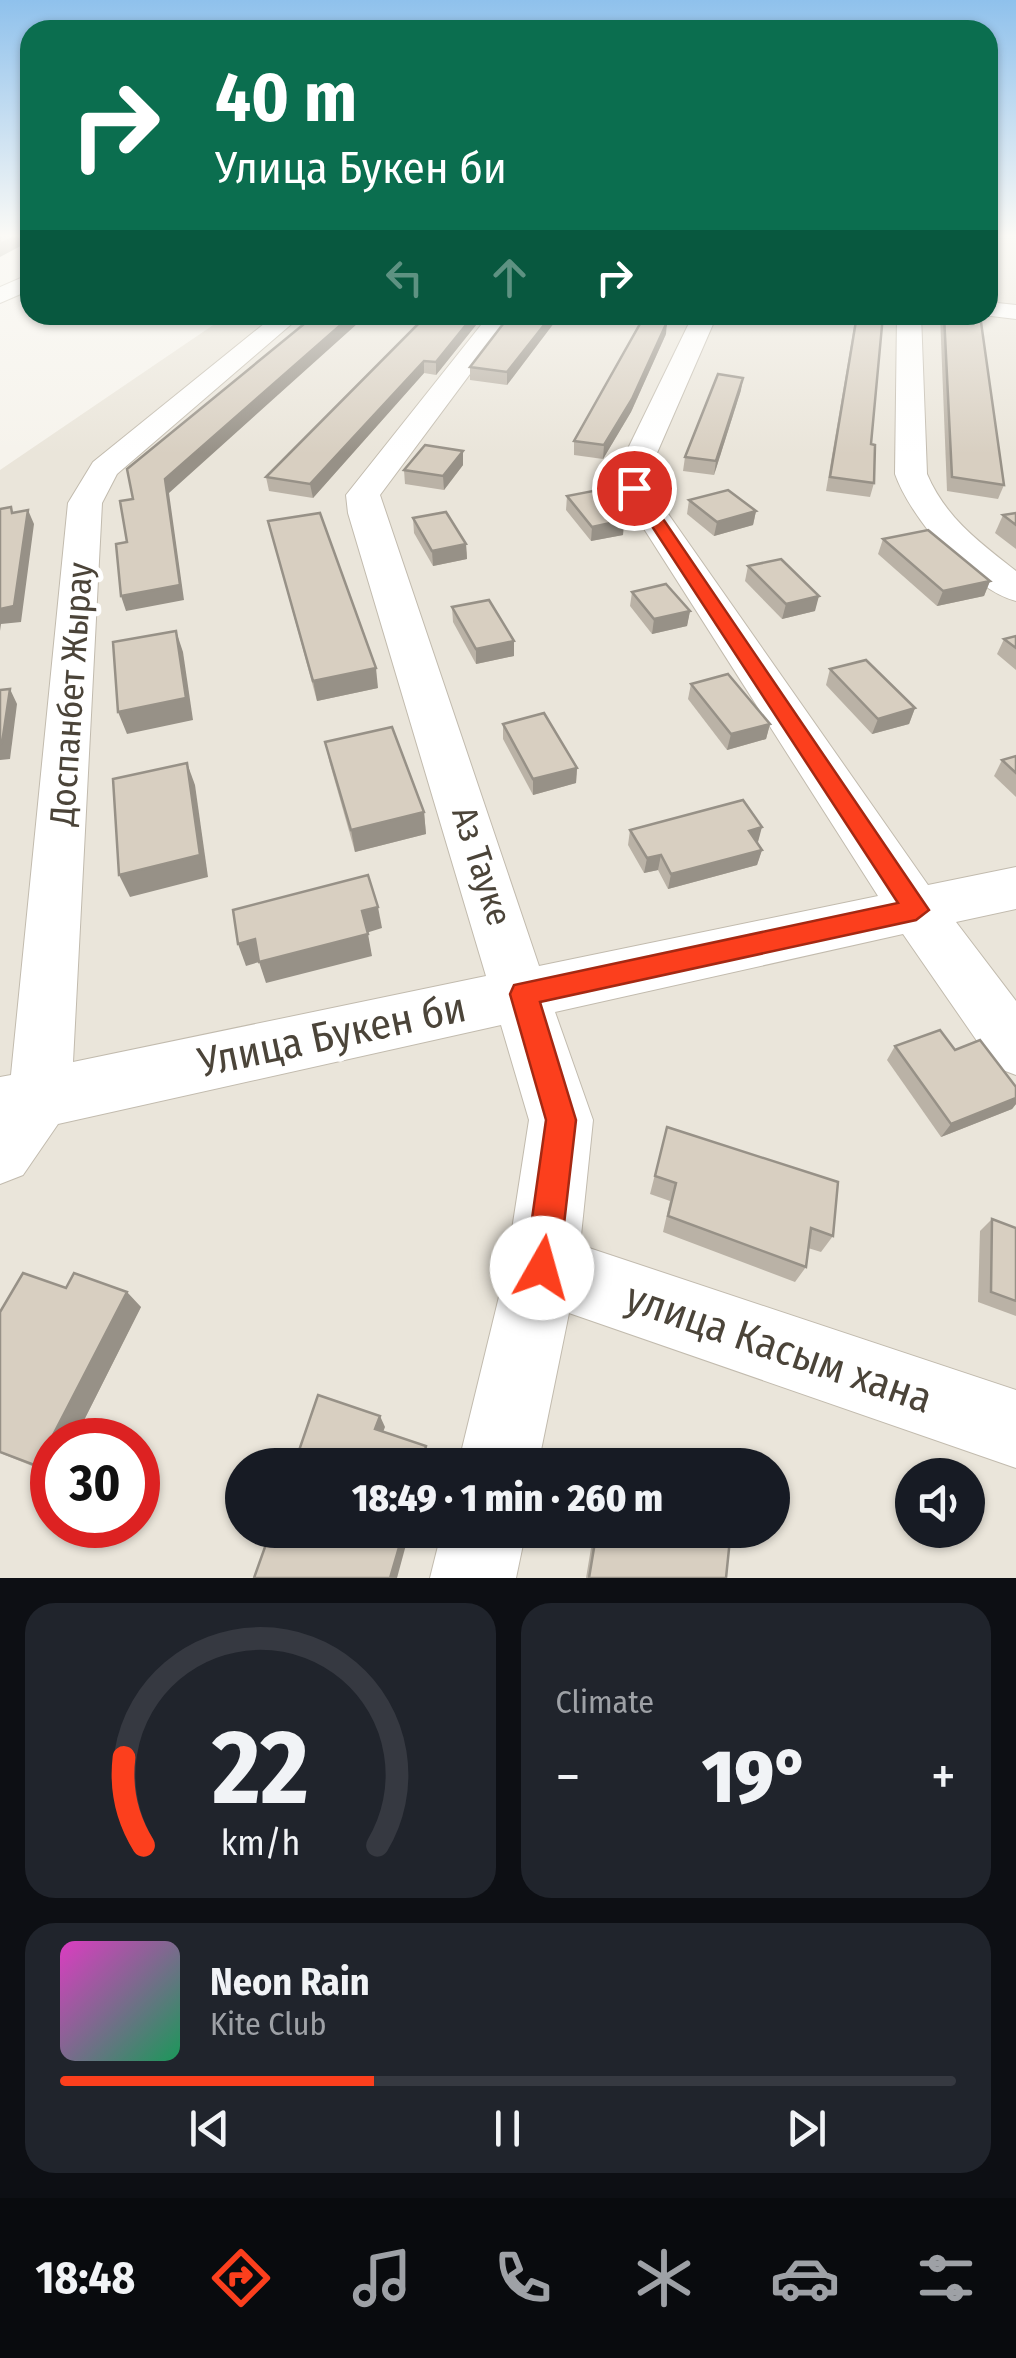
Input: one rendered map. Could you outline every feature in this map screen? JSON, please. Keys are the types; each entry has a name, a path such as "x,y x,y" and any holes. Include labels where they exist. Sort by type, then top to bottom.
{"street":[{"name":"Доспанбет Жырау","path":"20,1102 85,503 104,469 278,325"},
{"name":"Аз Тауке","path":"494,325 363,495 365,513 524,994 561,1120 542,1268 502,1448"},
{"path":"700,325 634,470 634,488 916,910 1016,1048"},
{"path":"910,325 911,474 916,495 936,521 1016,590"},
{"name":"Улица Букен би","path":"20,1102 1016,888"},
{"path":"0,1152 20,1102"},
{"name":"улица Касым хана","path":"542,1268 1016,1429"},
{"path":"473,1578 480,1548"}],"shaded area":[{"path":"998,308 1016,308 1016,1578 0,1578 0,470 213,325 998,325"}],"building":[{"path":"303,325 341,325 165,479 180,585 121,596 116,544 127,542 120,501 133,499 127,469"},
{"path":"417,325 466,325 436,362 424,361 310,484 266,477"},
{"path":"502,325 544,325 507,372 470,367"},
{"path":"639,325 666,325 632,399 604,445 574,441"},
{"path":"855,325 882,325 871,444 875,445 874,483 830,477"},
{"path":"944,325 981,325 1004,485 952,477"},
{"path":"718,374 743,378 716,461 685,457"},
{"path":"425,445 463,451 443,476 404,470"},
{"path":"598,490 624,520 592,527 567,496"},
{"path":"728,490 756,511 717,522 689,500"},
{"path":"11,507 12,513 28,510 14,606 0,609 0,509"},
{"path":"446,512 466,544 432,551 413,518"},
{"path":"320,513 376,668 313,681 268,521"},
{"path":"1016,513 1016,525 1003,515"},
{"path":"928,530 990,581 943,591 883,539"},
{"path":"781,559 819,596 786,604 748,566"},
{"path":"666,584 690,611 654,619 632,592"},
{"path":"489,600 514,641 476,649 452,607"},
{"path":"176,631 186,698 118,712 113,642"},
{"path":"1016,636 1016,648 1004,639"},
{"path":"866,660 915,708 878,719 830,669"},
{"path":"728,674 770,724 731,734 691,684"},
{"path":"10,689 2,743 0,744 0,690"},
{"path":"544,713 577,768 533,779 503,724"},
{"path":"392,727 424,812 351,830 325,742"},
{"path":"1016,756 1016,773 1002,760"},
{"path":"187,763 200,855 119,875 113,779"},
{"path":"743,800 762,827 749,831 762,850 671,874 661,855 647,858 630,830"},
{"path":"368,875 378,907 362,911 368,934 259,962 255,939 238,944 233,910"},
{"path":"940,1030 955,1050 980,1040 1016,1087 1016,1098 951,1124 895,1046"},
{"path":"667,1127 838,1182 833,1236 811,1228 806,1267 668,1216 676,1183 655,1176"},
{"path":"992,1219 1016,1228 1016,1301 991,1292"},
{"path":"23,1273 66,1288 74,1273 127,1292 62,1418 30,1418 30,1463 0,1452 0,1312"},
{"path":"318,1395 380,1416 375,1429 426,1446 425,1448 300,1448"},
{"path":"265,1548 399,1548 390,1578 254,1578"},
{"path":"594,1548 729,1548 726,1578 589,1578"}],"route":[{"path":"542,1268 561,1120 524,994 916,910 634,488"}]}
